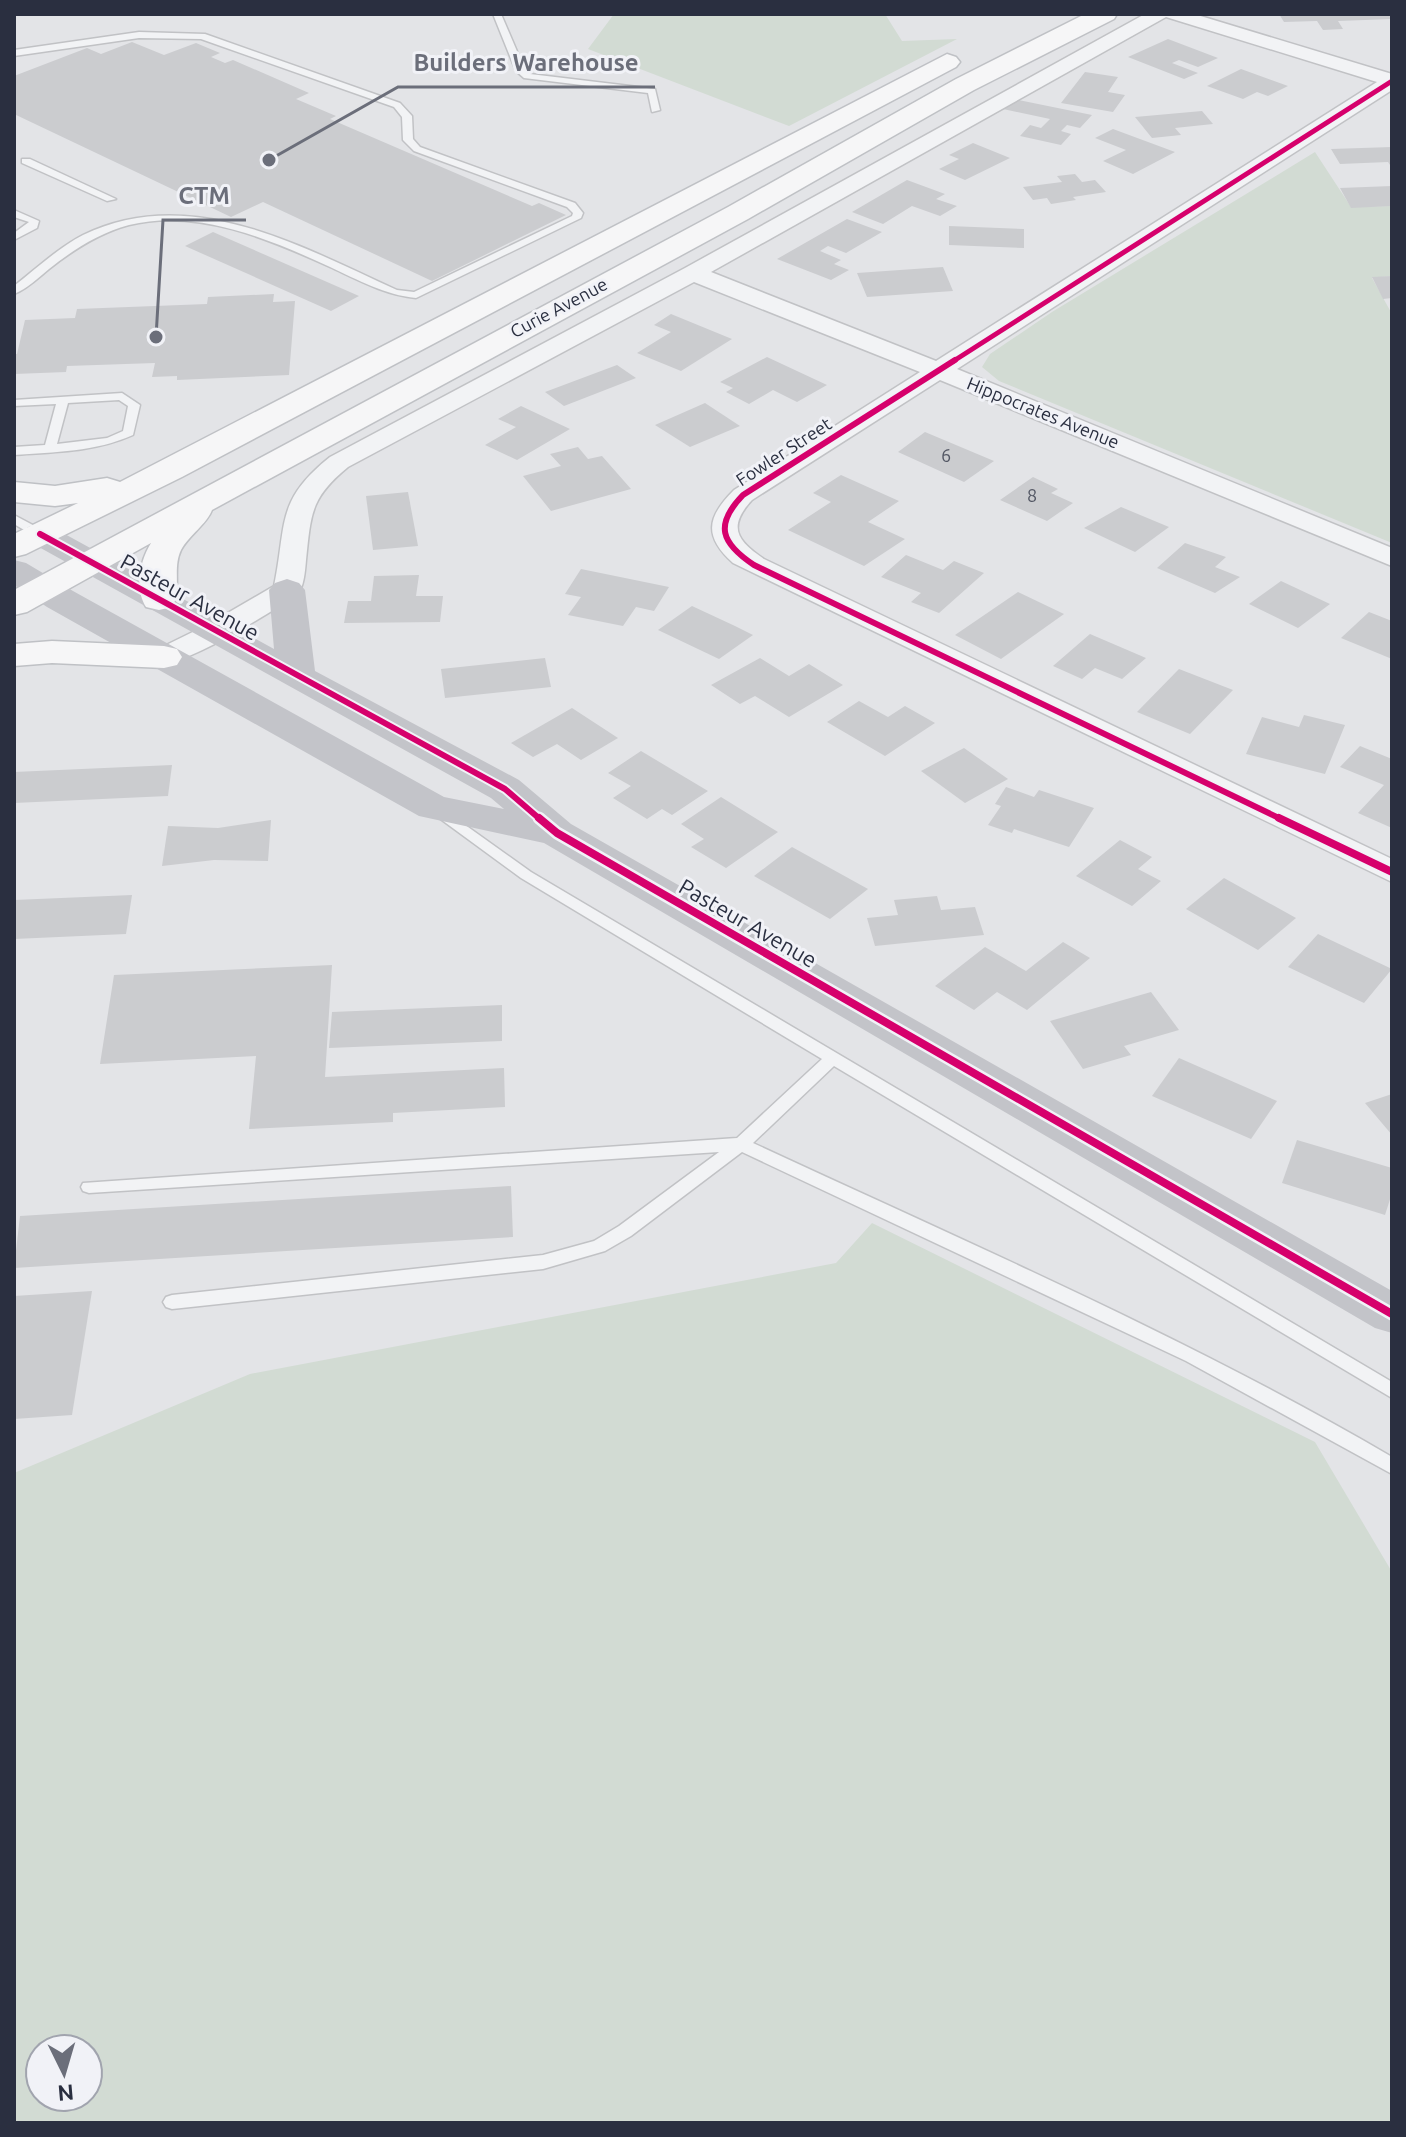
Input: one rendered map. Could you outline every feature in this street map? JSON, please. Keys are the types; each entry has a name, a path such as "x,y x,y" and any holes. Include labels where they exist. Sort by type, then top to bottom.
{"main road":[{"name":"Curie Avenue","path":"24,587 88,563 740,212 942,97 1105,14"},
{"name":"Curie Avenue","path":"23,533 170,470 967,51"},
{"path":"14,492 40,496 83,494 170,470"},
{"path":"159,599 155,578 158,560 181,526 215,492"},
{"path":"14,655 52,652 164,657"}],"street":[{"name":"Curie Avenue","path":"287,590 293,569 297,508 306,491 327,470 693,273 1159,14"},
{"path":"1174,14 1392,80"},
{"name":"Fowler Street","path":"1392,80 734,503 726,514 724,529 725,536 739,556 816,597 1392,872"},
{"name":"Hippocrates Avenue","path":"693,273 940,371 1392,558"},
{"name":"Pasteur Avenue","path":"23,533 159,599 505,789 557,833 1392,1314"},
{"name":"Pasteur Avenue","path":"24,587 164,657 433,807 557,833"},
{"path":"164,657 217,631 287,590 298,678"}],"lane":[{"path":"497,14 521,71 527,76 652,91 655,110"},
{"path":"14,53 139,35 212,38 397,105 407,116 408,140 417,149 571,205 578,213 576,218 416,295 395,293 235,225 180,217 140,219 98,232 16,287"},
{"path":"14,167 20,158 111,199"},
{"path":"14,213 34,221 33,226 14,237"},
{"path":"14,403 122,396 134,405 129,433 110,441 14,451"},
{"path":"50,448 63,399"},
{"path":"433,807 526,875 1390,1390"},
{"path":"172,1302 557,1258 599,1246 625,1231 741,1144 832,1058"},
{"path":"89,1187 741,1144 1192,1356 1317,1422 1392,1466"}],"shaded area":[{"path":"614,14 885,14 902,41 957,39 789,126 588,49"},
{"path":"1315,152 1351,207 1392,206 1392,276 1372,278 1392,314 1392,543 999,381 982,367 990,354 1052,312"},
{"path":"872,1223 1315,1442 1392,1572 1392,2123 14,2123 14,1473 250,1374 836,1263"}],"building":[{"path":"1279,14 1392,14 1392,19 1338,21 1343,29 1323,30 1317,21 1284,22"},
{"path":"1168,39 1218,58 1198,67 1179,60 1172,63 1198,73 1184,79 1128,57"},
{"path":"132,42 164,55 196,43 220,53 211,57 225,63 233,60 309,93 296,99 336,116 330,119 532,206 539,203 566,215 432,281 263,202 231,217 14,114 14,76 87,48 101,54"},
{"path":"1241,69 1288,86 1268,96 1257,92 1243,99 1207,86"},
{"path":"1085,72 1118,77 1108,92 1125,95 1113,112 1061,103"},
{"path":"1013,99 1092,115 1080,128 1067,125 1061,131 1071,134 1061,145 1020,136 1030,125 1041,128 1050,119 1003,109"},
{"path":"1202,111 1213,124 1175,128 1181,135 1152,138 1135,117"},
{"path":"1113,129 1175,152 1133,174 1103,161 1126,150 1095,138"},
{"path":"973,143 1010,158 965,180 939,169 959,159 949,155"},
{"path":"1392,147 1392,168 1388,162 1340,164 1331,149"},
{"path":"1075,174 1082,182 1095,180 1106,192 1051,204 1047,198 1033,200 1023,187 1062,182 1057,176"},
{"path":"907,180 945,194 936,199 957,206 940,216 912,206 883,224 852,212"},
{"path":"1392,186 1392,206 1351,208 1340,188"},
{"path":"847,219 882,232 846,253 828,246 820,251 841,260 834,264 849,270 831,280 777,259"},
{"path":"949,226 1024,229 1024,248 949,245"},
{"path":"213,232 359,296 331,311 185,246"},
{"path":"943,267 953,291 867,297 857,273"},
{"path":"1392,276 1392,298 1383,299 1372,277"},
{"path":"274,294 273,302 295,301 289,375 177,380 177,376 152,377 155,363 67,366 66,372 14,374 14,354 17,354 25,320 75,318 77,309 207,304 208,297"},
{"path":"671,314 732,339 681,371 637,353 671,332 654,325"},
{"path":"767,357 827,385 797,402 773,390 749,404 726,392 733,388 720,382"},
{"path":"617,365 636,378 564,406 545,392"},
{"path":"705,403 740,426 690,447 655,425"},
{"path":"521,406 570,429 517,460 485,445 516,427 498,419"},
{"path":"925,432 994,461 964,482 898,452"},
{"path":"578,447 588,459 602,456 631,489 551,511 523,476 561,466 550,454"},
{"path":"841,475 899,501 868,522 905,539 864,566 788,530 831,502 813,493"},
{"path":"1033,477 1058,489 1051,493 1073,503 1047,521 1000,500"},
{"path":"408,492 418,546 373,550 366,496"},
{"path":"1121,507 1169,527 1135,552 1084,528"},
{"path":"1185,543 1226,557 1215,567 1240,577 1215,593 1157,568"},
{"path":"906,555 943,570 954,561 984,573 939,613 911,602 921,593 881,577"},
{"path":"581,569 669,587 654,611 636,607 623,626 568,615 581,597 565,594"},
{"path":"419,575 416,596 443,596 440,622 344,623 348,601 371,601 374,576"},
{"path":"1281,581 1330,604 1298,628 1249,604"},
{"path":"1018,592 1064,614 1001,659 955,635"},
{"path":"692,606 753,635 719,659 658,630"},
{"path":"1369,612 1392,621 1392,659 1341,638"},
{"path":"1090,634 1146,658 1122,679 1095,668 1082,679 1053,666"},
{"path":"545,658 551,687 445,698 441,669"},
{"path":"760,658 789,676 809,664 843,685 789,717 755,696 740,704 711,685"},
{"path":"1179,669 1233,690 1190,734 1137,712"},
{"path":"859,701 888,717 905,706 935,723 885,756 827,722"},
{"path":"572,708 618,738 581,760 557,744 533,757 511,743"},
{"path":"1304,715 1345,725 1325,774 1246,754 1262,717 1299,727"},
{"path":"1360,746 1392,759 1392,828 1358,813 1384,785 1340,767"},
{"path":"964,748 1008,779 965,803 921,771"},
{"path":"641,751 708,791 672,815 662,809 647,819 613,798 631,786 608,773"},
{"path":"172,765 168,796 14,803 14,772"},
{"path":"1006,787 1034,797 1039,790 1094,808 1069,847 1014,829 1012,833 988,825 1001,806 995,804"},
{"path":"721,797 778,832 726,868 691,847 704,839 681,824"},
{"path":"271,820 268,861 214,860 162,866 168,826 218,828"},
{"path":"1120,840 1152,857 1138,869 1161,881 1132,906 1076,876"},
{"path":"792,847 868,889 830,919 754,876"},
{"path":"1224,878 1296,918 1258,950 1186,909"},
{"path":"132,895 126,934 14,939 14,900"},
{"path":"937,896 941,910 975,907 984,935 875,946 867,918 898,915 894,900"},
{"path":"1318,934 1392,969 1364,1003 1288,967"},
{"path":"1063,942 1090,958 1027,1010 997,992 974,1010 935,986 985,947 1026,971"},
{"path":"332,965 325,1077 504,1068 505,1107 393,1113 393,1122 249,1129 256,1056 100,1064 114,975"},
{"path":"1151,992 1179,1030 1124,1046 1131,1055 1083,1069 1050,1021"},
{"path":"502,1005 502,1041 329,1048 332,1012"},
{"path":"1179,1058 1277,1101 1251,1139 1152,1096"},
{"path":"1392,1094 1392,1135 1365,1103"},
{"path":"1297,1140 1392,1168 1392,1193 1385,1215 1282,1183"},
{"path":"511,1186 513,1237 14,1268 20,1216"},
{"path":"92,1291 72,1415 14,1419 14,1296"}],"cycle path":[{"path":"1392,81 743,495 733,505 724,524 724,533 734,550 754,565 1392,872"},
{"path":"40,534 505,789 557,833 1392,1314"}],"place":[{"name":"Builders Warehouse","path":"269,160"},
{"name":"CTM","path":"156,337"}]}
